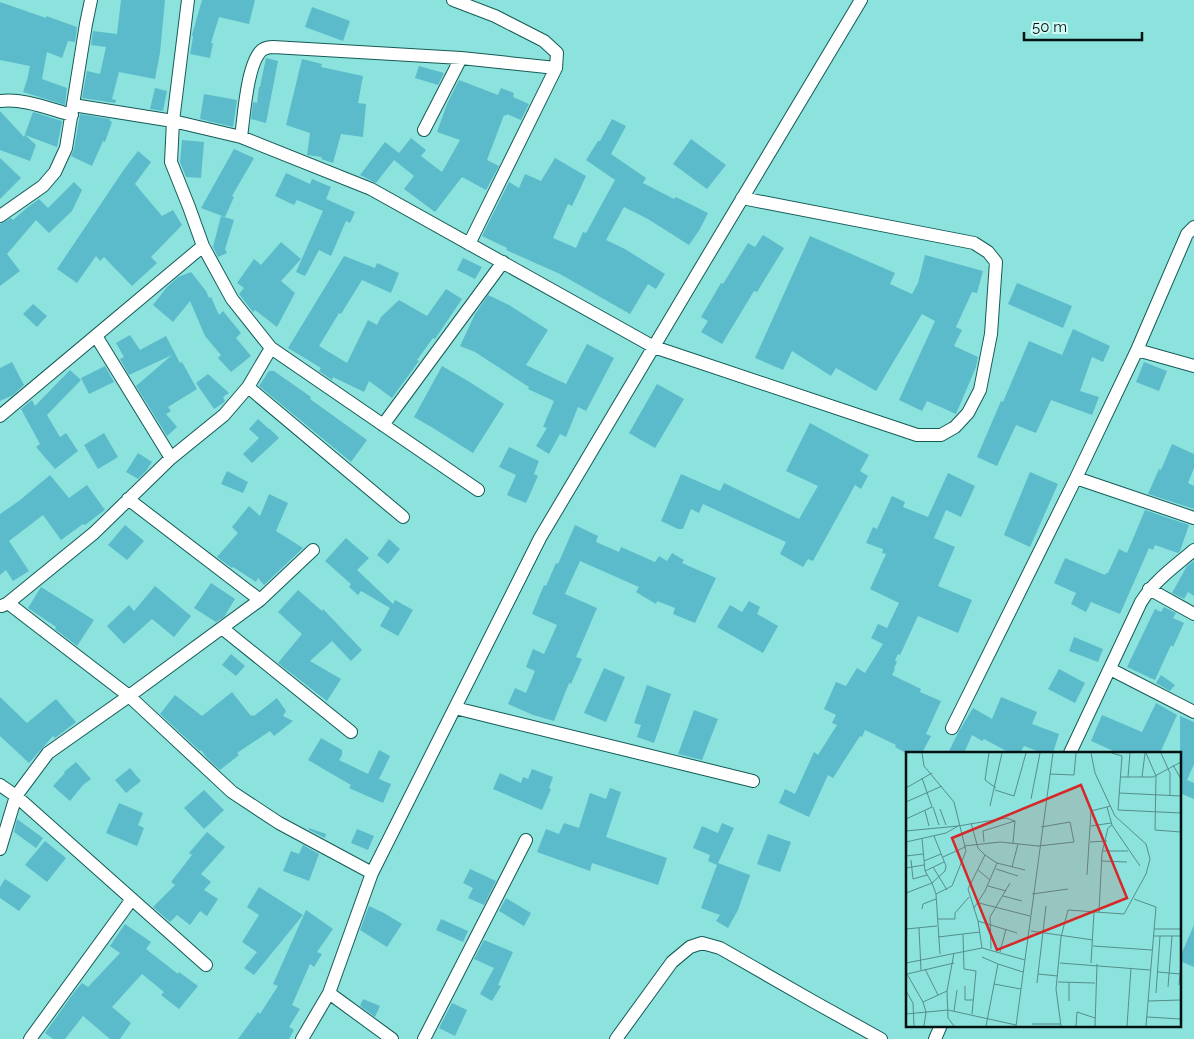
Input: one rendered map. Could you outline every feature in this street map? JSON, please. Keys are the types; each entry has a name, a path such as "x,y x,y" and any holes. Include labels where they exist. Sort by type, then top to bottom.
{"street":[{"path":"0,216 43,186 54,172 66,148 91,0"},
{"path":"188,0 173,121 171,162 203,246 232,299 271,348 478,490"},
{"path":"453,0 494,16 544,41 557,53 556,68 469,244"},
{"path":"302,1039 329,993 372,873 540,538 861,0"},
{"path":"241,137 250,76 256,58 263,48 273,46 461,58 556,68"},
{"path":"424,130 461,58"},
{"path":"0,101 8,100 72,110 173,121 241,137 371,189 654,347 917,435 941,436 955,427 968,413 980,390 991,334 996,262 988,252 974,243 742,198"},
{"path":"952,728 1137,350 1186,234 1194,226"},
{"path":"0,416 203,246"},
{"path":"383,425 502,262"},
{"path":"96,336 170,458"},
{"path":"271,348 248,387 224,415 170,458 94,533 4,605 129,696 232,792 279,823 372,873"},
{"path":"1137,350 1194,366"},
{"path":"248,387 403,517"},
{"path":"1076,478 1194,518"},
{"path":"128,499 260,600"},
{"path":"0,849 16,796 48,753 260,600 313,550"},
{"path":"1070,752 1141,602 1149,590 1164,575 1194,550"},
{"path":"1149,590 1194,614"},
{"path":"222,628 351,732"},
{"path":"1110,669 1194,712"},
{"path":"455,708 753,781"},
{"path":"0,785 16,796 206,965"},
{"path":"424,1039 526,840"},
{"path":"30,1039 132,899"},
{"path":"616,1039 672,962 690,947 702,943 720,948 881,1039"},
{"path":"329,993 392,1039"},
{"path":"935,1039 942,1026"}],"building":[{"path":"121,0 165,0 160,53 155,79 119,72 112,99 116,100 115,103 82,98 87,71 100,74 106,47 91,45 93,31 117,34"},
{"path":"202,0 255,0 249,24 219,17 211,43 213,43 210,58 190,54 192,35"},
{"path":"0,2 77,27 75,42 68,41 62,58 47,52 42,79 67,88 65,105 23,92 30,66 0,60"},
{"path":"312,7 350,21 343,41 305,27"},
{"path":"266,58 278,61 266,123 251,119 253,102 257,103"},
{"path":"302,59 322,64 321,67 363,76 358,103 366,104 363,137 341,134 333,163 321,159 322,157 307,155 310,133 286,125"},
{"path":"419,66 444,73 438,85 415,78"},
{"path":"459,80 498,95 501,88 514,93 513,97 529,104 521,120 507,114 506,116 504,115 487,160 499,166 486,190 462,177 435,212 404,189 414,176 394,160 376,183 360,175 385,142 399,153 411,138 426,150 421,156 442,172 460,140 437,132 447,104"},
{"path":"155,88 167,91 163,111 150,109"},
{"path":"204,94 237,100 233,127 200,119"},
{"path":"0,111 24,137 33,112 62,121 57,147 25,135 36,145 30,161 0,150"},
{"path":"80,114 110,119 112,122 105,142 103,141 92,166 71,156"},
{"path":"612,119 626,126 611,154 646,178 643,183 674,199 676,197 708,213 689,245 648,219 624,207 606,240 625,249 665,274 656,289 648,284 630,314 560,274 506,250 507,248 482,236 509,182 519,188 525,174 541,181 555,158 586,176 572,206 568,204 553,238 576,248 583,232 586,233 615,180 586,160 598,141 600,141"},
{"path":"691,139 726,165 707,189 673,164"},
{"path":"182,140 204,142 201,178 186,177 180,162"},
{"path":"234,149 254,158 232,196 234,197 225,217 201,208"},
{"path":"138,151 151,162 135,184 162,216 173,210 182,225 151,257 157,263 132,286 104,257 100,261 96,256 77,283 57,269"},
{"path":"0,158 21,178 0,199"},
{"path":"286,173 310,184 312,179 331,187 326,199 355,212 350,223 346,221 331,256 319,250 305,276 296,272 323,211 297,200 294,205 275,196"},
{"path":"74,182 82,190 72,211 49,233 36,220 7,254 20,271 0,286 0,224 11,218 13,220 39,199 48,208"},
{"path":"221,216 234,220 225,249 227,253 218,257 213,247"},
{"path":"763,235 784,248 757,292 754,291 722,344 701,332 708,321 701,317 748,243 755,247"},
{"path":"810,236 895,273 890,284 912,294 918,283 925,255 983,271 977,293 972,292 956,327 962,330 954,346 978,357 976,367 956,414 927,401 922,411 899,400 935,321 922,314 876,391 836,368 831,376 792,351 783,370 755,358"},
{"path":"281,242 301,259 281,281 295,293 277,327 255,310 253,312 239,294 244,288 237,283 254,259 261,265"},
{"path":"344,256 375,268 377,263 399,273 391,293 362,280 319,346 347,363 368,320 377,325 381,317 399,300 427,316 446,289 462,299 435,339 433,338 417,360 419,361 392,398 369,381 364,392 333,377 332,380 319,371 321,368 288,348"},
{"path":"463,258 482,267 475,279 457,270"},
{"path":"191,272 206,291 209,298 211,297 219,315 223,311 241,333 236,338 251,356 231,372 218,358 221,355 205,336 190,301 173,322 153,305 167,287 178,277"},
{"path":"1017,283 1072,306 1063,328 1008,304"},
{"path":"488,295 509,305 548,330 526,365 566,384 587,344 614,358 586,411 578,407 566,437 560,434 549,454 536,446 547,428 543,427 554,401 528,389 529,387 475,352 460,346 475,314"},
{"path":"33,304 47,316 37,327 23,314"},
{"path":"1073,329 1110,346 1103,362 1092,357 1080,391 1099,397 1092,415 1051,400 1036,433 1016,425 997,466 977,457 1029,341 1062,355"},
{"path":"130,335 140,350 166,336 180,363 182,362 197,389 168,407 171,411 166,414 177,427 167,436 136,386 172,355 129,375 120,359 124,357 116,343"},
{"path":"12,362 24,385 13,395 0,401 0,368"},
{"path":"1144,362 1167,371 1159,391 1136,382"},
{"path":"105,366 114,382 89,394 81,378"},
{"path":"442,366 504,404 473,453 414,417"},
{"path":"70,370 81,380 47,415 60,437 66,433 78,451 55,469 36,447 40,444 21,409 32,400 35,406"},
{"path":"269,371 274,371 311,397 310,399 367,440 351,462 259,386"},
{"path":"208,374 229,393 223,397 225,401 214,409 196,383"},
{"path":"657,384 684,399 655,448 629,433"},
{"path":"258,419 279,438 252,463 243,454 259,438 249,429"},
{"path":"810,423 869,455 860,471 868,476 861,489 855,485 813,561 808,559 803,567 780,554 786,542 703,504 699,513 691,509 683,529 678,529 661,521 681,474 720,491 724,483 799,519 818,486 786,471"},
{"path":"104,433 118,457 98,469 84,445"},
{"path":"1172,444 1194,454 1194,468 1188,483 1194,486 1194,509 1148,494"},
{"path":"509,447 539,461 534,474 538,476 526,503 507,495 516,475 499,467"},
{"path":"138,453 152,462 138,479 126,472"},
{"path":"227,471 248,482 243,493 221,484"},
{"path":"1030,472 1058,484 1030,547 1004,535"},
{"path":"948,473 975,486 961,517 946,510 934,538 955,547 938,586 972,600 958,633 918,616 900,655 898,654 895,660 897,662 892,675 921,689 920,692 941,701 926,734 931,736 923,752 906,753 895,747 896,745 865,730 833,778 828,775 809,817 779,803 785,789 795,794 814,752 818,755 837,725 832,723 836,715 824,709 836,682 846,686 857,668 865,673 883,644 871,638 878,624 887,628 899,603 870,589 886,554 882,553 883,549 866,543 873,527 877,529 892,496 905,502 903,507 928,517"},
{"path":"50,475 69,498 87,485 105,510 61,540 43,515 9,541 29,571 13,581 6,570 0,575 0,514"},
{"path":"269,494 288,503 276,531 303,548 264,585 258,578 256,582 217,557 238,533 232,527 249,506 260,516"},
{"path":"1145,510 1189,525 1180,551 1178,553 1155,545 1153,550 1149,548 1120,614 1091,602 1086,612 1071,604 1076,593 1054,583 1065,558 1105,575 1108,573 1119,549 1127,553"},
{"path":"125,525 144,541 127,560 108,545"},
{"path":"575,525 598,536 596,542 619,552 621,547 655,562 659,556 667,561 672,553 684,560 682,563 716,578 695,623 673,614 675,608 657,601 656,604 636,592 639,587 580,561 565,594 597,608 576,657 582,659 571,684 569,683 554,721 533,715 508,704 515,688 526,693 535,671 526,667 533,649 544,654 557,625 532,614 544,585 546,586 556,563 558,564"},
{"path":"346,538 369,558 357,570 393,604 395,600 413,610 398,636 380,626 390,608 361,591 358,595 349,587 351,584 325,561"},
{"path":"389,539 400,549 388,564 377,555"},
{"path":"1194,561 1194,596 1188,592 1184,599 1172,593 1187,566"},
{"path":"211,583 235,599 224,617 216,622 194,608"},
{"path":"155,586 191,616 174,637 152,619 124,644 107,626 129,605 134,611"},
{"path":"41,587 94,620 77,646 55,629 56,627 28,608"},
{"path":"298,590 322,611 323,609 362,650 351,661 332,641 310,661 341,679 327,701 278,663 302,634 278,612"},
{"path":"749,601 760,607 757,614 778,626 763,653 717,627 730,605 742,612"},
{"path":"1164,607 1176,613 1173,618 1184,623 1173,647 1171,645 1155,680 1127,667 1155,609 1161,612"},
{"path":"1074,637 1103,649 1098,662 1069,651"},
{"path":"231,654 245,666 236,676 222,665"},
{"path":"604,668 625,677 606,722 584,713"},
{"path":"1059,669 1085,683 1075,703 1048,689"},
{"path":"1161,675 1175,685 1170,691 1156,683"},
{"path":"647,685 671,694 654,743 637,737 641,725 634,723"},
{"path":"232,692 251,716 254,716 277,698 286,711 283,716 293,721 274,736 270,731 237,753 239,755 220,770 201,750 160,714 175,695 202,716"},
{"path":"0,697 27,723 56,699 76,722 55,738 53,736 29,763 0,736"},
{"path":"1001,697 1037,712 1032,724 1059,734 1053,752 1039,752 1024,746 1021,752 1008,752 972,735 964,752 948,752 973,708 992,719"},
{"path":"1156,703 1177,715 1160,752 1116,752 1091,741 1102,715 1142,732"},
{"path":"694,710 718,719 702,760 678,754"},
{"path":"1180,716 1194,722 1194,764 1187,780 1194,783 1194,799 1182,794 1182,752 1180,752"},
{"path":"321,738 342,750 339,760 368,774 379,750 390,756 379,779 391,784 383,803 349,788 351,785 308,760"},
{"path":"76,762 91,779 83,785 70,801 53,786 64,772"},
{"path":"130,768 141,781 126,793 115,780"},
{"path":"532,769 553,777 549,788 551,789 542,810 493,789 500,773 521,783 523,777 528,779"},
{"path":"610,788 621,792 606,837 667,858 658,885 592,863 590,871 537,852 546,829 559,834 564,823 579,828 590,793 606,799"},
{"path":"204,790 224,810 204,829 184,808"},
{"path":"119,803 143,813 138,825 144,828 137,846 106,833"},
{"path":"17,819 43,838 36,848 14,832"},
{"path":"722,823 734,828 718,863 750,875 738,910 728,928 716,921 720,915 701,908 717,865 708,861 710,855 693,848 702,826 718,833"},
{"path":"309,828 326,834 325,838 309,830"},
{"path":"357,829 374,836 368,850 351,843"},
{"path":"207,832 225,847 201,874 211,882 204,890 218,899 207,916 200,911 190,925 177,915 170,922 153,907 175,885 171,882 192,855 189,853"},
{"path":"768,834 791,842 780,872 757,864"},
{"path":"45,841 66,858 47,882 25,865"},
{"path":"303,845 319,854 309,881 283,871 291,851 299,854"},
{"path":"470,869 496,881 484,905 468,898 473,888 463,883"},
{"path":"5,879 31,896 19,911 0,898 0,887"},
{"path":"259,887 303,915 254,975 244,968 257,952 242,942 259,915 247,907"},
{"path":"506,898 531,913 524,926 499,911"},
{"path":"369,906 402,924 387,947 360,930"},
{"path":"306,910 333,929 317,952 322,954 314,967 310,964 292,1005 300,1009 289,1027 294,1030 289,1039 238,1039 258,1012 260,1014 278,986 273,984"},
{"path":"441,919 468,931 463,942 436,930"},
{"path":"125,924 151,942 146,949 178,974 179,972 198,986 179,1009 161,995 164,992 142,974 112,1007 131,1023 120,1039 110,1039 83,1016 65,1039 53,1039 45,1033 75,991 82,983 88,987 120,953 110,946"},
{"path":"1194,925 1194,967 1182,962 1182,952"},
{"path":"484,940 513,952 498,985 501,986 492,1001 480,994 494,968 474,959"},
{"path":"363,999 380,1006 375,1017 360,1006"},
{"path":"452,1003 467,1010 455,1036 439,1028"}]}
